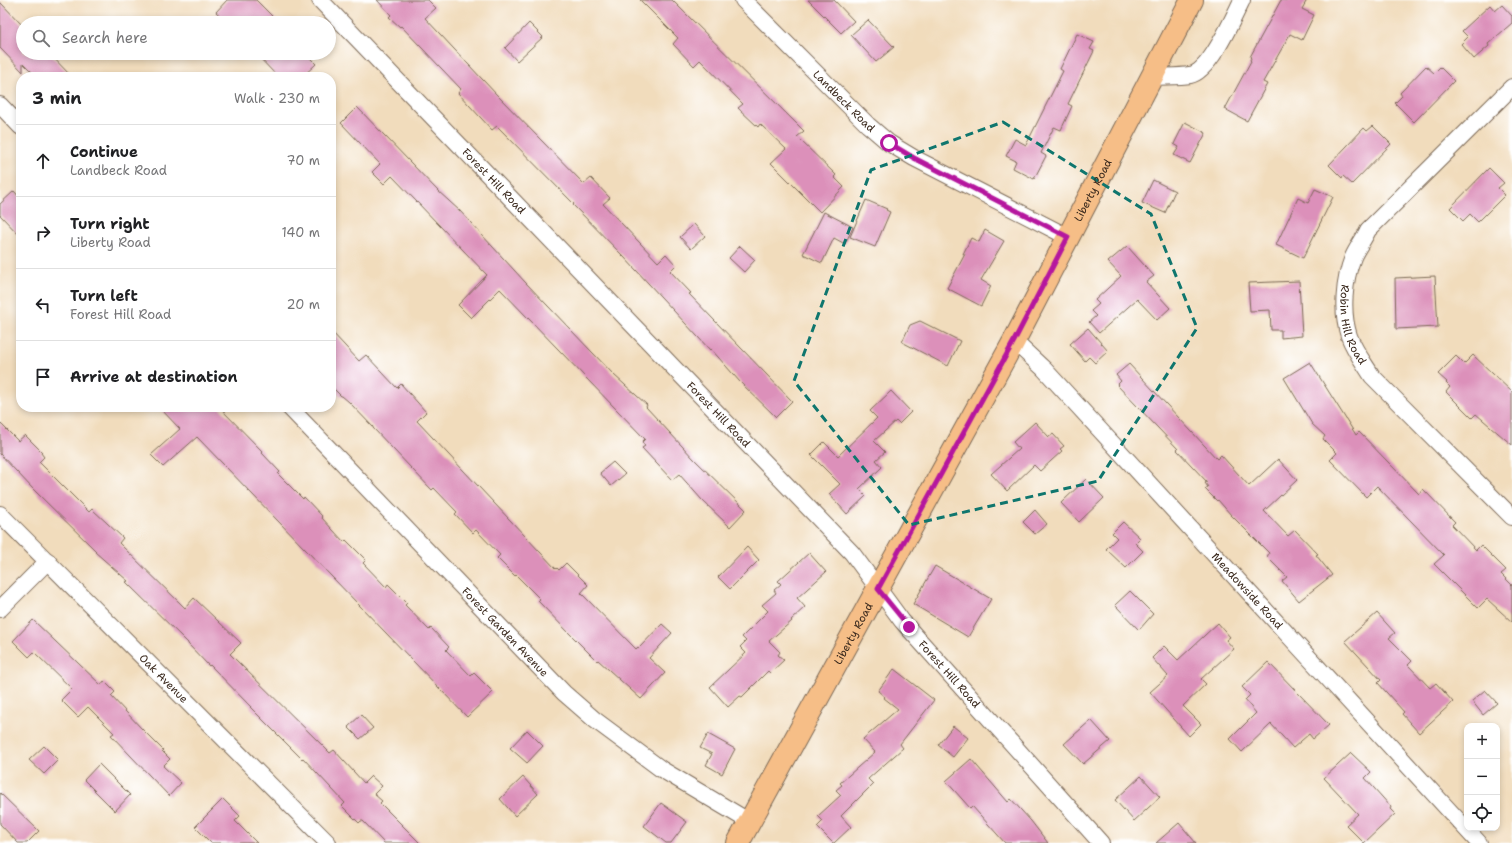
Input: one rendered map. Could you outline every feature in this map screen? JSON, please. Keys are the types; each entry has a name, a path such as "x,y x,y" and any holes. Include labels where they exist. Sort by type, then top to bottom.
{"main road":[{"name":"Liberty Road","path":"738,843 1014,341 1192,0"}],"street":[{"name":"Forest Hill Road","path":"320,0 335,16"},
{"name":"Landbeck Road","path":"743,0 868,125 889,143 914,158 1068,237"},
{"path":"1152,76 1191,75 1204,66 1216,51 1242,0"},
{"name":"Forest Hill Road","path":"336,17 852,553 902,621 1101,843"},
{"name":"Robin Hill Road","path":"1509,96 1368,230 1353,257 1346,282 1344,310 1349,336 1372,376 1512,517"},
{"path":"0,105 16,122"},
{"name":"Meadowside Road","path":"1014,341 1044,369 1479,843"},
{"name":"Forest Garden Avenue","path":"294,412 564,693 595,720 660,769 750,822"},
{"name":"Oak Avenue","path":"0,514 328,843"},
{"path":"0,609 48,561"}],"highlighted area":[{"path":"1003,122 1151,214 1197,328 1098,481 909,525 794,381 871,170"}],"building":[{"path":"227,0 256,0 272,16 220,16 216,12"},
{"path":"377,0 428,0 436,8 425,18 497,95 584,184 591,178 610,198 603,204 658,262 666,254 676,265 670,271 691,293 689,294 792,401 776,417 740,382 711,349 710,350 624,257 573,205 574,204 497,126 492,130 458,93 461,89 401,26 400,27 389,17 391,15"},
{"path":"640,0 672,0 804,131 797,137 836,175 834,177 844,187 820,212 771,163 786,149 760,124 758,127 738,108 743,104 700,60 694,66 673,44 678,38"},
{"path":"808,0 834,0 854,21 841,33"},
{"path":"1281,0 1307,0 1302,9 1314,15 1302,40 1290,34 1263,82 1267,84 1247,121 1225,109 1251,61 1250,57"},
{"path":"0,2 16,19 16,60 56,60 67,72 32,72 23,63 23,72 0,48"},
{"path":"1490,5 1495,11 1502,5 1512,16 1512,23 1488,44 1489,46 1474,59 1461,44 1468,37 1462,31"},
{"path":"868,20 894,47 876,62 851,35"},
{"path":"529,23 543,37 517,61 505,48"},
{"path":"1077,34 1094,42 1090,49 1094,51 1068,104 1072,106 1061,130 1054,127 1041,153 1046,156 1034,179 1013,168 1016,161 1006,156 1015,139 1026,145 1063,71 1060,69"},
{"path":"262,60 312,60 316,64 307,72 273,72"},
{"path":"1426,66 1434,73 1440,67 1454,81 1414,122 1395,103 1402,96 1400,93"},
{"path":"357,107 438,191 460,211 525,282 614,375 647,405 646,407 694,459 746,510 730,527 702,500 679,474 672,480 642,448 645,446 642,442 645,439 500,289 471,318 458,305 487,275 392,176 384,184 372,172 380,164 341,123"},
{"path":"1185,122 1206,133 1190,163 1174,155 1179,147 1174,144"},
{"path":"1373,126 1391,144 1352,184 1343,176 1342,178 1329,165 1364,128 1367,131"},
{"path":"1489,168 1504,183 1498,188 1505,195 1478,222 1470,214 1463,221 1450,208"},
{"path":"1153,180 1175,191 1165,213 1142,203"},
{"path":"1315,189 1333,197 1303,258 1276,245 1298,198 1308,203"},
{"path":"14,191 16,193 16,232 0,215 0,204"},
{"path":"866,200 887,209 886,210 890,212 875,247 850,237"},
{"path":"824,212 853,227 845,244 834,238 822,263 803,254"},
{"path":"694,224 705,236 691,249 680,237"},
{"path":"985,230 1004,241 981,280 991,286 981,306 947,288 965,254 963,254 971,238 979,242"},
{"path":"740,246 755,260 744,272 729,258"},
{"path":"1127,246 1154,276 1146,282 1170,308 1157,320 1137,299 1099,333 1089,322 1096,316 1091,311 1099,304 1095,300 1121,276 1108,262"},
{"path":"1435,276 1438,327 1396,329 1395,278"},
{"path":"1299,281 1302,336 1281,338 1281,330 1271,330 1270,310 1250,311 1248,283"},
{"path":"920,321 960,341 948,366 902,342 910,325"},
{"path":"1088,328 1108,351 1095,363 1089,357 1085,361 1070,344"},
{"path":"336,336 359,361 366,355 397,388 401,384 426,412 417,421 556,569 557,568 559,570 566,563 588,585 581,593 636,649 638,647 639,648 662,624 672,633 649,658 665,673 641,699 598,660 597,661 570,634 538,601 540,599 497,558 500,555 476,530 473,533 455,514 457,512 434,488 432,490 349,402 336,391"},
{"path":"1473,355 1512,392 1512,445 1476,414 1472,418 1446,392 1450,387 1438,374 1456,356 1464,364"},
{"path":"1310,362 1356,435 1359,432 1419,494 1423,489 1455,522 1452,525 1476,550 1481,545 1506,570 1501,574 1512,585 1512,622 1487,599 1478,608 1434,564 1444,555 1377,486 1366,497 1330,460 1337,453 1323,439 1325,436 1312,424 1284,378"},
{"path":"1129,364 1217,459 1221,455 1249,486 1278,459 1297,480 1264,511 1288,536 1295,530 1318,554 1316,555 1332,575 1299,601 1282,581 1287,577 1267,557 1269,553 1218,500 1217,501 1205,489 1208,487 1205,483 1207,482 1117,385 1121,381 1116,375"},
{"path":"891,391 911,412 899,424 896,421 874,441 885,452 876,460 882,467 859,489 866,496 847,514 829,494 840,484 811,455 824,442 838,456 877,418 870,411"},
{"path":"164,412 224,412 263,452 262,453 280,472 278,474 303,499 304,497 344,542 346,540 366,560 363,563 386,587 388,584 407,603 405,605 429,630 431,628 449,647 446,650 471,676 474,673 493,692 467,717 197,437 163,467 151,455 180,429"},
{"path":"1035,422 1049,437 1053,434 1064,446 1060,449 1062,451 1040,471 1034,465 1007,491 991,474 1019,449 1013,442"},
{"path":"0,423 18,441 25,435 42,452 41,453 44,457 39,462 89,512 92,509 123,538 119,543 185,608 194,598 241,643 230,654 330,753 334,750 364,783 371,776 382,786 374,794 382,801 380,803 420,843 384,843 363,821 359,823 342,806 345,803 303,758 302,759 126,582 128,581 95,552 96,551 0,454"},
{"path":"613,462 625,474 611,486 600,473"},
{"path":"1086,479 1104,498 1079,522 1061,503"},
{"path":"1035,510 1047,524 1035,534 1023,522"},
{"path":"1123,522 1140,538 1135,543 1143,551 1126,568 1106,549 1117,538 1112,533"},
{"path":"747,547 759,560 730,589 718,577"},
{"path":"809,553 826,572 797,598 805,607 791,620 792,621 769,641 780,652 778,655 784,660 770,673 768,671 742,697 740,696 728,707 710,687 746,653 740,647 746,641 742,637 768,611 762,605 776,593 774,590 781,584 778,581"},
{"path":"935,566 991,599 968,637 913,604"},
{"path":"1130,591 1153,614 1139,630 1115,605"},
{"path":"1377,613 1395,633 1389,638 1412,661 1408,665 1430,688 1436,683 1453,702 1419,733 1402,714 1404,712 1378,683 1381,680 1345,641"},
{"path":"33,620 101,685 104,681 115,692 111,696 170,759 163,766 181,783 169,796 111,735 114,733 88,707 78,717 61,700 72,689 34,652 29,657 13,641"},
{"path":"1218,623 1230,637 1226,640 1234,649 1201,679 1206,684 1183,706 1201,724 1189,736 1150,692 1168,676 1152,658 1164,646 1178,660"},
{"path":"1268,662 1329,725 1313,739 1309,734 1293,748 1271,724 1242,752 1230,739 1256,713 1245,700 1250,695 1242,687"},
{"path":"894,669 934,700 900,744 903,748 868,779 873,784 841,816 851,827 833,843 817,827 823,821 818,816 841,795 836,790 842,785 840,783 875,752 863,739 898,709 878,691"},
{"path":"1485,690 1497,703 1483,715 1472,701"},
{"path":"361,715 373,728 360,739 348,727"},
{"path":"1091,720 1110,741 1083,764 1064,744"},
{"path":"953,726 968,738 953,757 938,745"},
{"path":"527,730 543,746 527,763 510,748"},
{"path":"708,734 735,749 722,774 706,765 712,754 700,748"},
{"path":"44,746 58,760 44,774 29,760"},
{"path":"1351,753 1371,772 1365,778 1391,807 1390,809 1395,814 1364,843 1346,825 1358,814 1324,778"},
{"path":"971,759 1008,802 1011,799 1048,843 1005,843 972,806 970,808 946,781"},
{"path":"99,764 130,795 115,811 84,780"},
{"path":"1141,776 1160,797 1134,821 1115,800"},
{"path":"523,777 538,794 515,816 500,799"},
{"path":"0,793 39,831 27,843 18,843 0,824"},
{"path":"223,799 240,816 235,821 257,843 211,843 195,827"},
{"path":"661,803 687,822 671,843 666,843 644,826"},
{"path":"1179,823 1196,843 1156,843"}],"route":[{"path":"889,143 914,158 1068,237 1014,341 878,589 902,621 909,627"}]}
